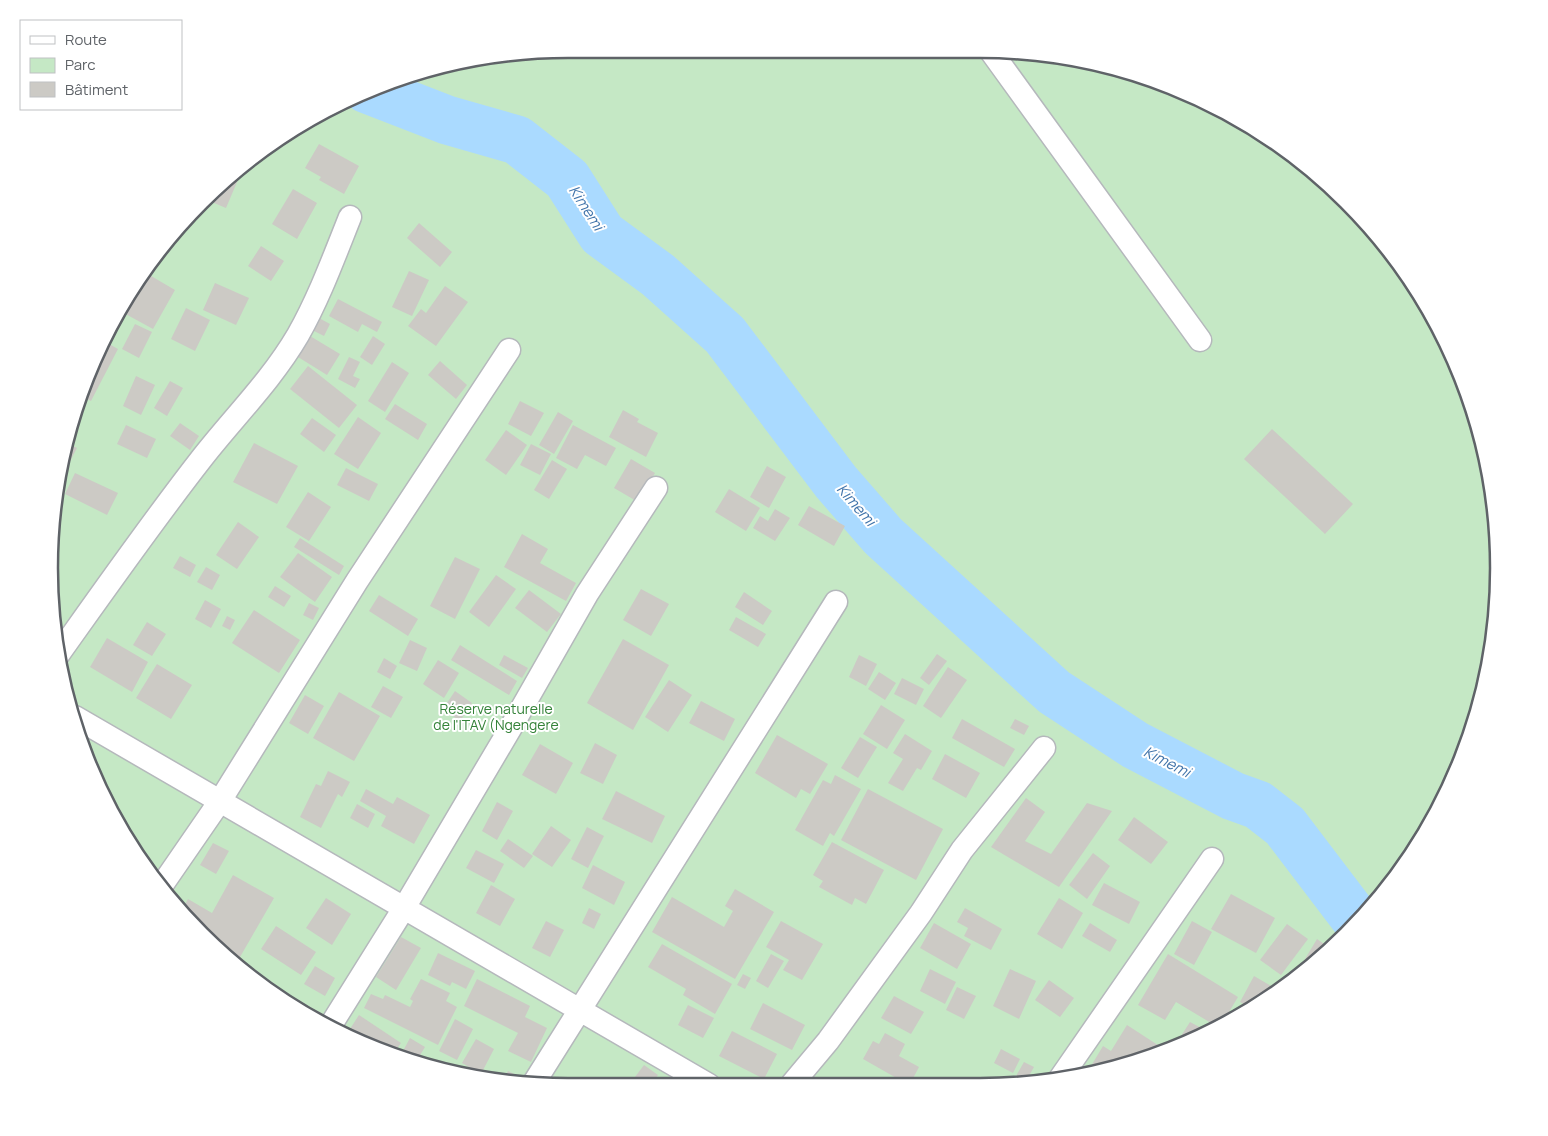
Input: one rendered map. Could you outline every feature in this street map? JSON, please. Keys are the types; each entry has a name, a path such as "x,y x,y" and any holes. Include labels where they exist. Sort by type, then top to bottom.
{"street":[{"path":"996,58 1200,340"},
{"path":"64,646 136,545 198,464 270,377 297,336 317,299 350,217"},
{"path":"165,881 220,801 357,581 510,350"},
{"path":"334,1022 510,729 587,594 656,488"},
{"path":"538,1077 836,602"},
{"path":"81,721 697,1078"},
{"path":"797,1078 828,1041 921,913 962,850 1044,748"},
{"path":"1065,1071 1212,859"}],"green space":[{"name":"Réserve naturelle de l'ITAV (Ngengere","path":"568,58 980,58 1047,62 1080,67 1112,75 1175,96 1235,126 1291,163 1317,184 1364,231 1385,257 1422,313 1452,373 1463,404 1481,468 1486,501 1490,568 1489,601 1481,668 1473,700 1452,763 1438,794 1404,852 1385,879 1364,905 1317,952 1264,992 1206,1026 1144,1051 1080,1069 1047,1074 980,1078 535,1077 468,1069 436,1061 373,1040 342,1026 284,992 257,973 231,952 184,905 144,852 110,794 85,732 67,668 62,635 58,568 62,501 67,468 75,436 96,373 126,313 163,257 207,207 257,163 313,126 373,96 436,75 468,67 501,62"}],"building":[{"path":"319,144 359,166 344,194 319,180 321,177 305,168"},
{"path":"239,178 226,208 212,202"},
{"path":"293,189 317,203 297,239 272,224"},
{"path":"419,223 452,252 440,267 407,238"},
{"path":"261,246 284,261 271,281 248,266"},
{"path":"409,271 429,280 412,316 392,307"},
{"path":"150,275 175,290 153,329 125,314"},
{"path":"215,283 249,298 236,325 203,310"},
{"path":"445,286 468,302 436,346 408,326 421,309 426,313"},
{"path":"338,299 382,322 377,332 362,324 358,332 329,316"},
{"path":"186,308 210,320 195,351 171,339"},
{"path":"319,318 330,324 324,336 312,330"},
{"path":"135,324 152,332 139,358 122,349"},
{"path":"310,336 340,354 327,375 298,357"},
{"path":"373,336 385,344 372,365 360,357"},
{"path":"109,344 118,349 91,401 87,399"},
{"path":"349,357 360,362 353,376 360,379 355,388 338,379"},
{"path":"440,361 467,385 456,399 428,375"},
{"path":"392,362 409,373 385,412 368,401"},
{"path":"308,366 357,405 339,428 290,389"},
{"path":"136,376 155,385 141,415 123,406"},
{"path":"170,381 183,388 167,416 154,408"},
{"path":"520,401 544,413 531,436 508,424"},
{"path":"395,404 427,424 418,440 385,419"},
{"path":"623,410 639,419 637,422 658,433 646,457 609,437"},
{"path":"558,412 573,421 554,454 539,445"},
{"path":"358,417 381,433 358,469 334,454"},
{"path":"312,418 336,435 324,452 300,434"},
{"path":"180,423 199,436 190,450 170,436"},
{"path":"126,425 156,439 147,458 117,444"},
{"path":"573,425 616,448 606,466 585,455 577,469 556,458"},
{"path":"1272,429 1353,504 1325,534 1244,459"},
{"path":"506,430 527,445 506,475 485,460"},
{"path":"254,443 298,466 277,504 233,482"},
{"path":"531,444 551,454 540,475 520,465"},
{"path":"73,446 77,448 67,466"},
{"path":"631,459 655,473 638,502 614,488"},
{"path":"552,460 567,469 549,499 534,490"},
{"path":"767,466 786,477 769,508 750,497"},
{"path":"346,468 378,484 369,501 337,485"},
{"path":"75,473 118,493 107,515 65,494"},
{"path":"729,489 760,508 746,531 715,512"},
{"path":"308,492 331,507 309,541 286,527"},
{"path":"809,506 845,526 834,546 798,525"},
{"path":"775,509 790,518 775,541 753,528 760,516 768,521"},
{"path":"238,522 259,537 237,569 216,555"},
{"path":"522,534 548,549 540,563 576,583 566,601 504,567"},
{"path":"300,538 344,566 339,575 294,547"},
{"path":"298,553 332,577 315,602 280,577"},
{"path":"180,556 196,565 190,577 173,568"},
{"path":"455,557 480,569 455,619 430,606"},
{"path":"206,567 220,575 212,590 197,582"},
{"path":"496,575 516,589 489,627 469,612"},
{"path":"275,586 291,596 284,607 268,597"},
{"path":"641,589 669,604 651,636 623,620"},
{"path":"529,590 561,614 547,632 515,608"},
{"path":"744,592 772,611 763,625 735,607"},
{"path":"379,595 418,619 408,636 369,611"},
{"path":"205,600 221,609 211,628 195,619"},
{"path":"309,603 319,608 313,620 303,615"},
{"path":"254,610 300,640 279,673 232,643"},
{"path":"227,616 235,620 230,630 222,626"},
{"path":"736,617 766,634 758,647 729,630"},
{"path":"147,622 166,634 152,656 133,645"},
{"path":"107,638 148,662 132,692 90,667"},
{"path":"623,639 669,665 633,730 587,703"},
{"path":"410,640 427,648 417,671 399,663"},
{"path":"460,645 517,681 509,695 451,660"},
{"path":"937,654 947,661 929,685 920,678"},
{"path":"504,655 528,668 522,678 499,665"},
{"path":"859,655 877,664 866,686 849,677"},
{"path":"384,658 397,666 390,679 377,672"},
{"path":"438,660 459,673 444,698 423,684"},
{"path":"157,664 192,685 171,719 136,698"},
{"path":"948,667 967,680 941,718 923,706"},
{"path":"879,672 896,683 885,700 868,689"},
{"path":"902,678 924,689 916,705 894,694"},
{"path":"669,680 692,695 668,732 645,717"},
{"path":"383,686 403,697 391,718 371,707"},
{"path":"455,691 472,703 460,721 443,709"},
{"path":"339,692 380,716 354,761 313,738"},
{"path":"305,695 324,706 308,734 289,723"},
{"path":"701,701 735,719 724,741 689,723"},
{"path":"881,705 905,720 887,749 863,734"},
{"path":"962,719 1015,749 1004,767 952,738"},
{"path":"1015,719 1029,726 1024,735 1010,728"},
{"path":"905,734 932,751 921,770 917,768 903,791 888,783 903,759 893,753"},
{"path":"777,735 828,764 810,794 801,789 796,798 755,773"},
{"path":"860,737 877,747 858,778 841,768"},
{"path":"595,743 617,755 603,784 580,773"},
{"path":"540,744 573,763 556,794 522,775"},
{"path":"945,754 980,773 966,798 932,779"},
{"path":"328,771 350,782 342,797 338,794 321,828 300,817 316,784 321,786"},
{"path":"835,775 861,789 834,836 830,833 823,846 795,830 823,780 831,784"},
{"path":"366,789 393,804 397,797 430,815 414,844 381,826 386,816 360,801"},
{"path":"868,789 943,829 916,880 841,840"},
{"path":"616,791 665,816 652,843 602,819"},
{"path":"1026,798 1045,812 1025,841 1051,854 1087,803 1112,811 1059,887 991,847"},
{"path":"497,802 513,811 497,840 482,831"},
{"path":"357,804 375,814 368,828 350,818"},
{"path":"1134,817 1168,842 1151,864 1118,840"},
{"path":"551,826 571,840 552,867 532,854"},
{"path":"587,827 604,836 588,868 571,859"},
{"path":"508,839 533,856 524,868 500,851"},
{"path":"832,842 884,870 866,904 855,898 852,905 819,887 823,881 813,875"},
{"path":"213,843 229,851 216,874 200,865"},
{"path":"476,850 504,864 494,883 466,868"},
{"path":"1093,853 1110,866 1087,899 1069,885"},
{"path":"593,865 625,882 614,905 582,888"},
{"path":"233,875 274,898 239,959 184,905 188,899 212,913"},
{"path":"1104,883 1140,902 1129,924 1092,905"},
{"path":"491,885 515,899 500,926 476,913"},
{"path":"735,889 774,912 735,979 652,932 672,897 724,927 733,911 725,906"},
{"path":"1231,894 1275,918 1256,953 1211,929"},
{"path":"326,898 351,914 332,945 306,928"},
{"path":"1059,898 1083,913 1062,949 1037,934"},
{"path":"589,908 601,914 594,929 582,923"},
{"path":"965,908 1002,929 991,950 964,936 968,928 957,922"},
{"path":"546,921 564,930 550,957 532,948"},
{"path":"781,921 823,944 802,980 783,970 789,960 766,947"},
{"path":"1192,921 1212,932 1194,965 1174,954"},
{"path":"934,923 971,944 957,969 920,948"},
{"path":"1090,923 1117,940 1110,952 1082,936"},
{"path":"1287,924 1308,939 1281,975 1260,960"},
{"path":"276,926 316,952 301,975 261,949"},
{"path":"401,937 421,948 396,990 376,977"},
{"path":"1317,939 1325,944 1317,952 1302,964"},
{"path":"662,944 732,984 715,1014 683,995 686,989 648,967"},
{"path":"438,953 475,971 466,989 452,982 450,986 428,975"},
{"path":"771,954 784,961 768,988 756,981"},
{"path":"1168,954 1238,997 1228,1014 1211,1023 1176,1002 1165,1020 1138,1005"},
{"path":"315,966 335,978 325,996 304,984"},
{"path":"930,969 956,982 945,1004 920,991"},
{"path":"1010,969 1036,981 1019,1019 993,1006"},
{"path":"743,974 751,978 745,989 737,985"},
{"path":"1254,976 1272,986 1244,1004 1240,1002"},
{"path":"421,979 450,993 446,1001 457,1007 438,1045 364,1008 371,994 383,999 385,995 410,1007 413,1001 410,999"},
{"path":"477,979 530,1006 525,1017 547,1028 531,1062 508,1051 518,1033 464,1006"},
{"path":"1049,980 1074,998 1060,1017 1035,1000"},
{"path":"957,987 976,996 964,1019 946,1010"},
{"path":"894,996 924,1012 911,1034 881,1018"},
{"path":"763,1003 805,1025 792,1050 750,1029"},
{"path":"688,1005 714,1018 703,1038 678,1025"},
{"path":"359,1015 401,1043 397,1049 350,1029"},
{"path":"455,1019 473,1029 457,1060 439,1051"},
{"path":"1190,1022 1201,1028 1182,1037"},
{"path":"1127,1025 1159,1046 1091,1066 1103,1046 1111,1051"},
{"path":"732,1031 777,1054 765,1078 719,1056"},
{"path":"885,1033 905,1044 899,1056 919,1067 913,1078 896,1078 863,1059 873,1041 879,1044"},
{"path":"410,1038 425,1047 420,1056 403,1051"},
{"path":"476,1039 494,1049 482,1071 474,1070 462,1063"},
{"path":"1001,1049 1020,1059 1013,1073 994,1063"},
{"path":"1024,1062 1034,1067 1029,1076 1016,1077"},
{"path":"644,1065 658,1075 656,1078 634,1078"},
{"path":"508,1071 517,1075 506,1074"}],"waterway":[{"name":"Kimemi","path":"379,94 447,120 517,140 567,179 602,234 658,275 725,335 836,482 883,536 1054,692 1135,745 1233,796 1258,805 1285,826 1353,916"}]}
